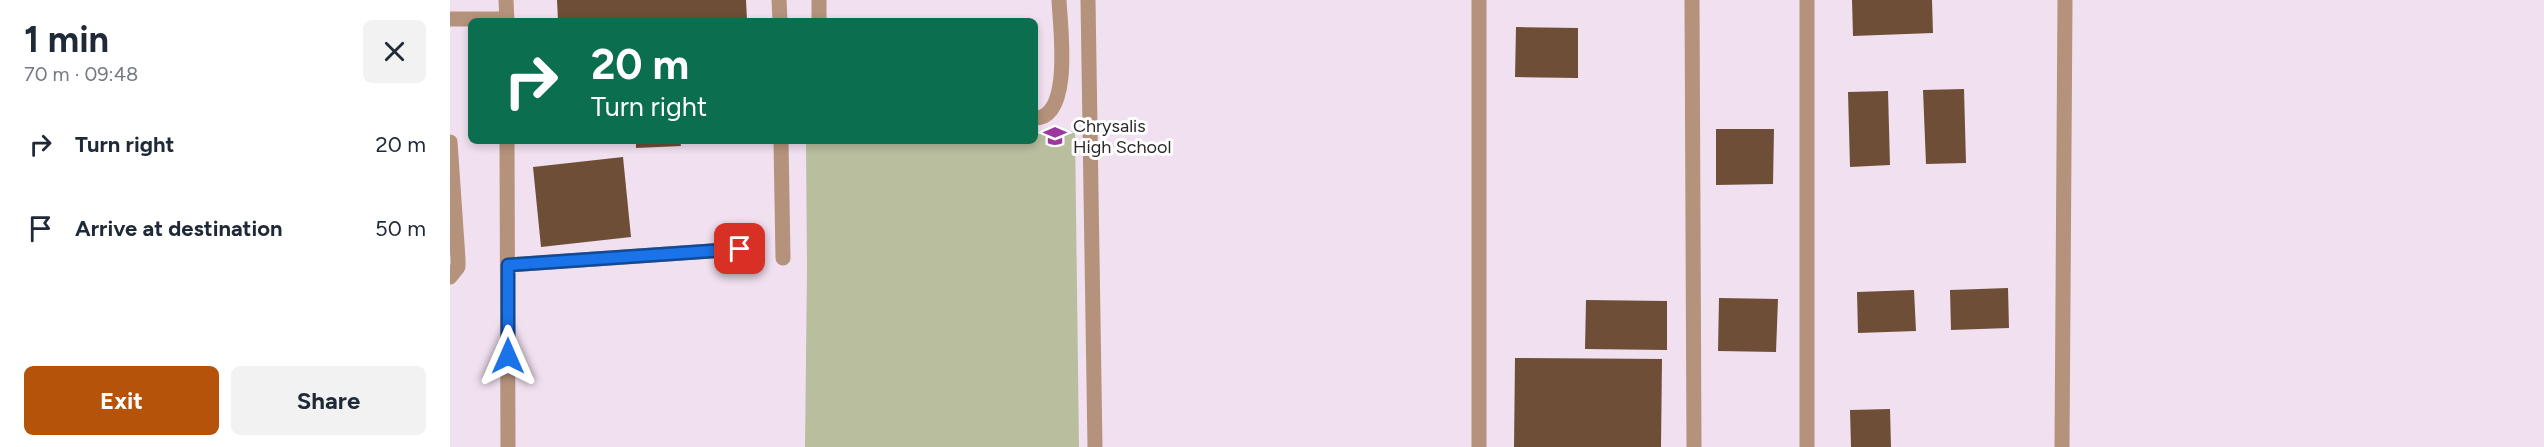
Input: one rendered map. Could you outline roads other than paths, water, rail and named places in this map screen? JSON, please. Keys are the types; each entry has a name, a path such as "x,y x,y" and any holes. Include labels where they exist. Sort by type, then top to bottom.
{"street":[{"path":"506,0 507,18"},
{"path":"780,0 780,18"},
{"path":"819,0 819,18"},
{"path":"1038,118 1055,105 1062,86 1059,0"},
{"path":"1088,0 1095,447"},
{"path":"1479,0 1479,447"},
{"path":"1692,0 1694,447"},
{"path":"1807,0 1807,447"},
{"path":"2062,447 2065,0"},
{"path":"450,20 468,20"},
{"path":"450,142 458,260 458,267 450,277"},
{"path":"507,144 508,447"},
{"path":"781,144 783,258"},
{"path":"508,265 740,249"}],"place":[{"name":"Chrysalis High School","path":"1055,136"}]}
